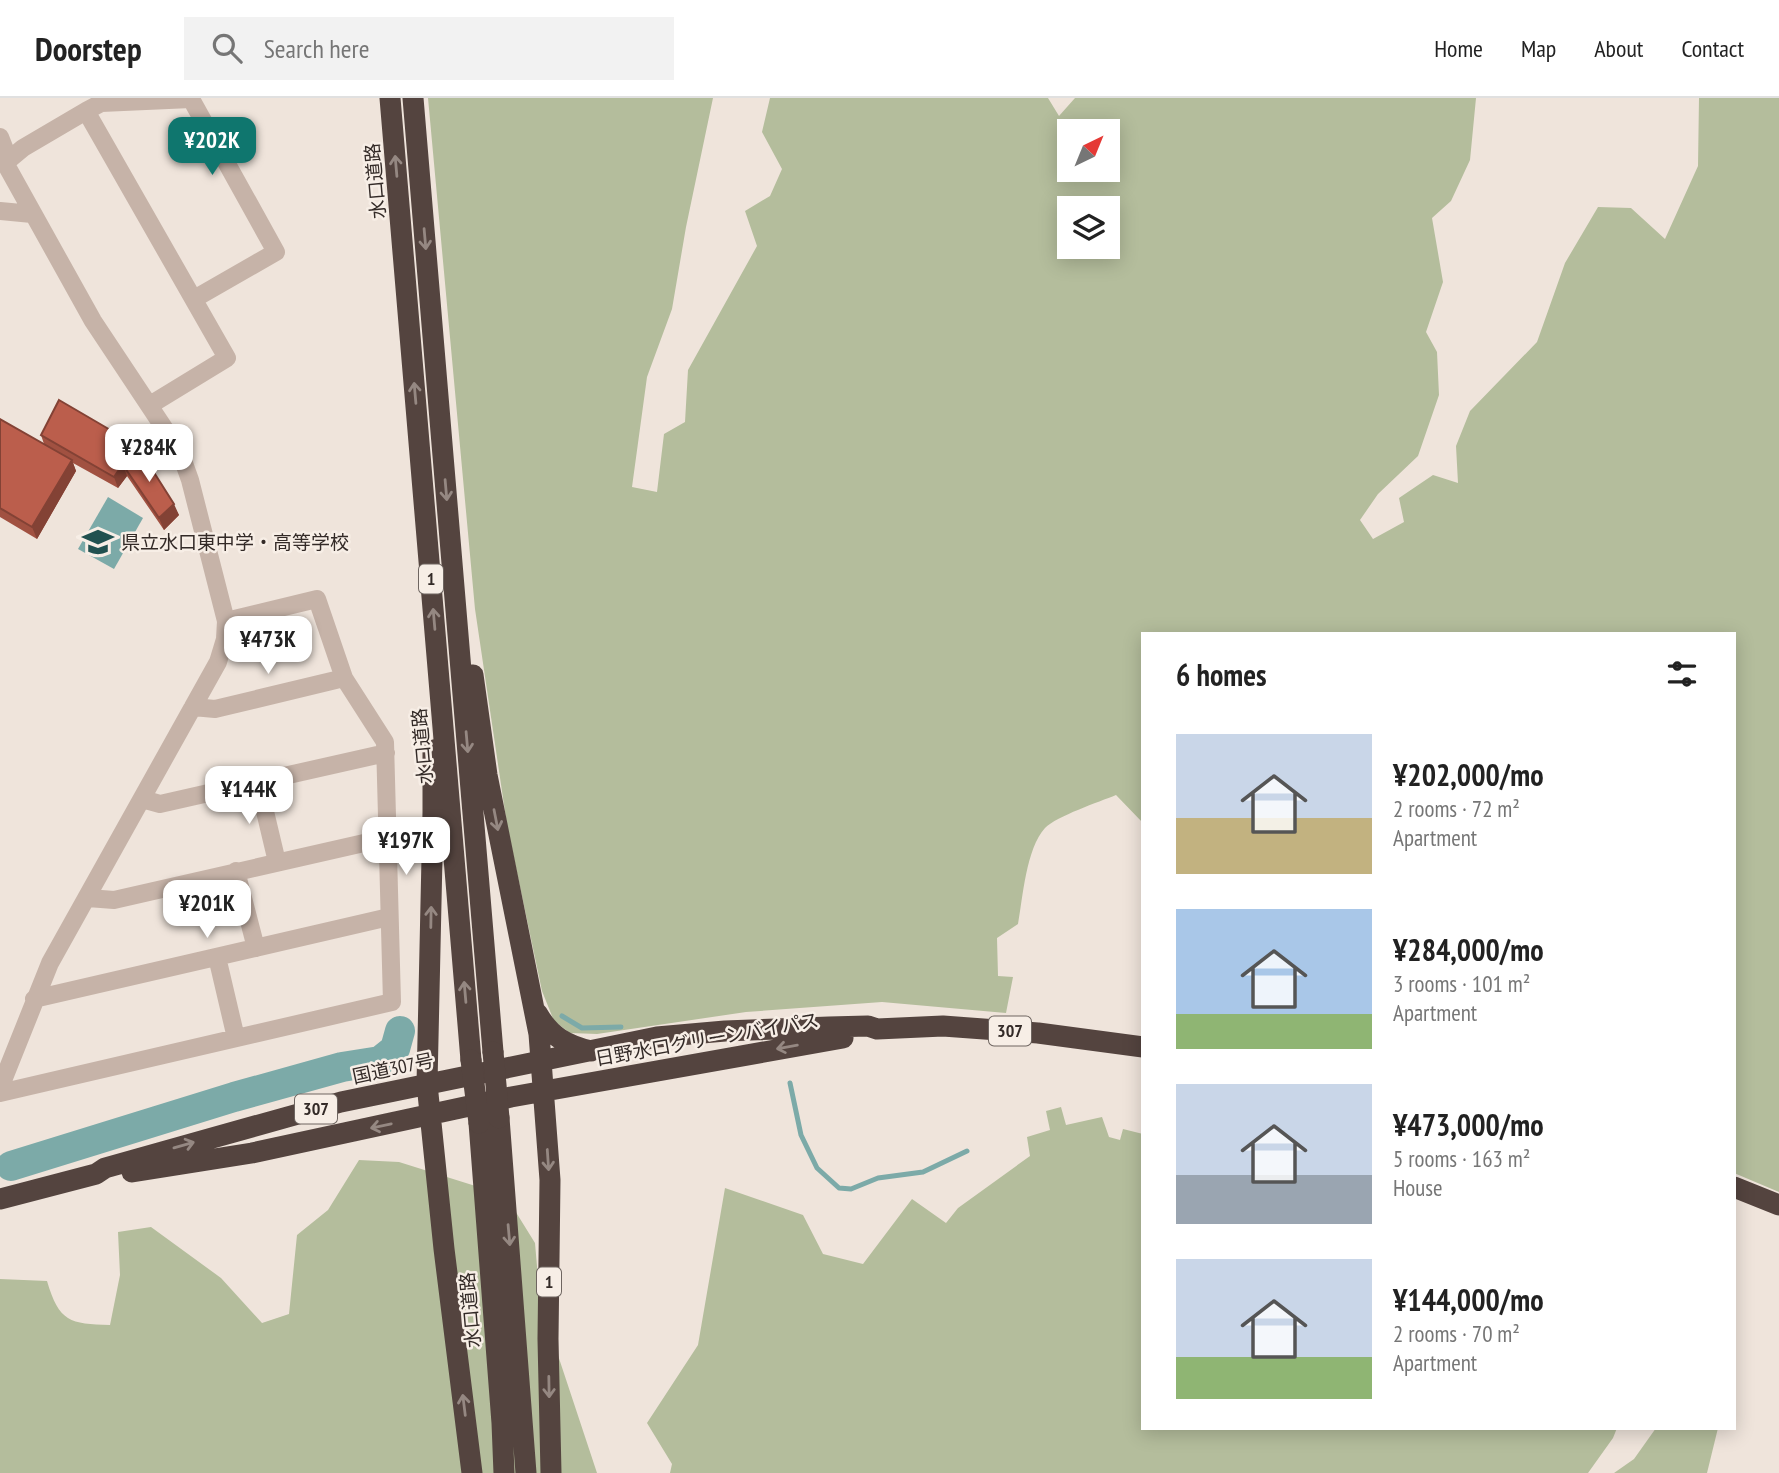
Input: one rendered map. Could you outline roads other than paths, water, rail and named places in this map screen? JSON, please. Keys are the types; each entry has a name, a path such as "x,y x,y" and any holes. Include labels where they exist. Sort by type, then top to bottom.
{"highway":[{"name":"水口道路","path":"390,98 471,1060 489,1120 526,1473"},
{"name":"水口道路","path":"413,98 493,1052 489,1120 504,1473"},
{"name":"1","path":"458,635 468,651 477,695 487,775 539,1034 550,1180 548,1339 551,1473"},
{"name":"1","path":"438,659 432,669 433,812 427,1084 472,1473"},
{"path":"534,1008 542,1023 555,1037 572,1046 593,1051"},
{"name":"日野水口グリーンバイパス","path":"541,1062 657,1037 829,1027 868,1027 877,1030 956,1027 1038,1033 1141,1047"},
{"name":"日野水口グリーンバイパス","path":"543,1092 869,1034 877,1030"},
{"name":"国道307号","path":"0,1198 96,1174 105,1168 341,1102 541,1062"},
{"name":"国道307号","path":"96,1174 107,1176 252,1153 543,1092"},
{"path":"1736,1188 1779,1205"}],"street":[{"path":"191,98 276,252 194,299"},
{"path":"5,162 23,148 102,103 208,98"},
{"path":"86,111 227,358 150,405"},
{"path":"0,137 5,162 93,321 180,452 190,480 226,621 225,639 218,662 50,964 0,1091"},
{"path":"0,211 32,214"},
{"path":"0,1091 392,1002 384,742 344,678 317,599 226,621"},
{"path":"193,707 215,709 344,678"},
{"path":"142,799 160,804 386,752"},
{"path":"258,782 276,862"},
{"path":"88,898 114,900 386,838"},
{"path":"236,871 256,948"},
{"path":"34,999 388,917"},
{"path":"218,957 236,1038"}],"water":[{"path":"108,497 143,518 114,569 78,549"}],"waterway":[{"path":"562,1016 582,1028 621,1027"},
{"path":"11,1166 234,1097 342,1067 380,1061 395,1049 400,1031"},
{"path":"790,1083 801,1135 817,1168 839,1188 851,1189 878,1178 923,1172 967,1151"}],"place":[{"name":"県立水口東中学・高等学校","path":"98,542"}]}
